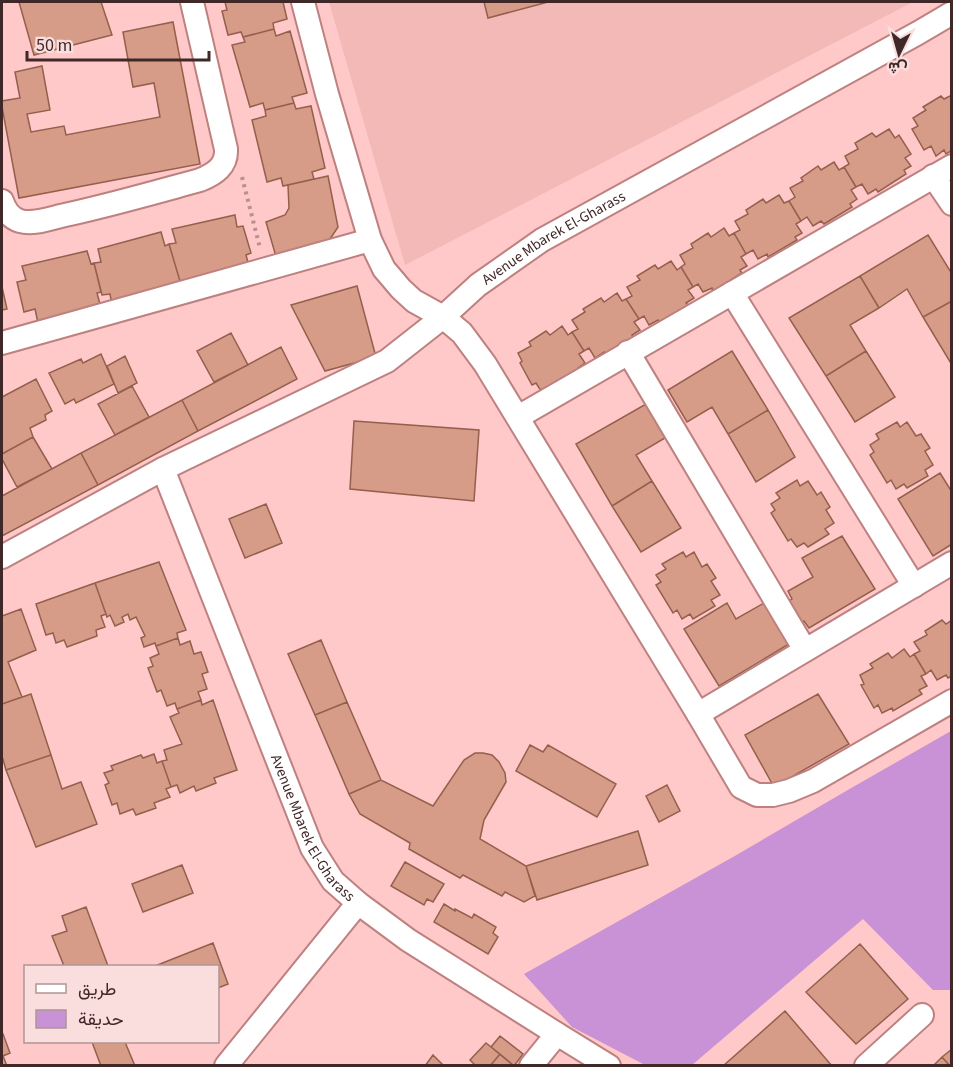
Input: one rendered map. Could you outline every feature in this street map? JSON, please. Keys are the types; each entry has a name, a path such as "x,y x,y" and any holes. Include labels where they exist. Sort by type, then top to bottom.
{"street":[{"path":"2,201 7,213 15,219 25,222 40,220 117,203 201,180 221,168 226,149 192,2"},
{"path":"303,2 327,94 370,240 384,269 414,301 443,317 462,333 485,364 741,787 757,795 773,795 789,791 813,781 951,701"},
{"name":"Avenue Mbarek El-Gharass","path":"2,557 163,469 387,361 443,317 478,285 542,240 908,39 951,13"},
{"path":"518,417 942,171 951,204"},
{"path":"2,343 370,240"},
{"path":"732,293 914,586"},
{"path":"628,352 805,651"},
{"name":"Avenue Mbarek El-Gharass","path":"163,469 312,848 333,880 358,903 408,939 609,1065"},
{"path":"698,714 951,563"},
{"path":"226,1065 358,903"},
{"path":"866,1065 922,1015"},
{"path":"531,1065 557,1034"}],"path":[{"path":"224,163 240,171 265,269"}],"shaded area":[{"path":"329,2 913,2 405,265"}],"green space":[{"path":"951,731 951,990 933,990 863,919 692,1065 645,1065 572,1027 524,974 733,857"}],"building":[{"path":"19,2 101,2 112,35 34,55"},
{"path":"225,2 283,2 287,19 273,23 274,29 243,37 241,32 228,35 222,11 227,10"},
{"path":"484,2 548,2 488,18"},
{"path":"173,22 200,164 19,198 2,107 2,101 20,98 15,72 42,66 50,110 27,114 31,132 64,126 66,135 160,117 154,83 133,87 123,32"},
{"path":"274,29 276,36 290,31 307,93 292,97 294,103 265,110 263,103 250,107 232,45 245,42 243,37"},
{"path":"952,95 952,150 946,154 944,150 936,156 931,146 924,150 912,129 918,126 913,118 926,110 923,107 941,96 944,99"},
{"path":"294,103 296,109 311,106 325,168 312,172 314,179 283,186 281,178 267,182 252,120 266,116 265,110"},
{"path":"889,129 895,138 899,135 911,154 905,158 911,166 904,170 906,174 878,192 876,189 868,194 862,184 856,187 844,167 849,164 845,156 858,149 855,143 872,133 876,137"},
{"path":"834,162 839,170 844,167 856,187 851,190 857,199 850,204 852,207 824,224 821,221 813,226 807,217 801,221 789,201 795,197 790,188 803,181 801,178 818,166 821,170"},
{"path":"328,176 338,227 326,245 277,260 266,222 285,215 289,208 288,185"},
{"path":"779,195 784,203 789,201 801,221 796,224 802,233 795,237 797,240 768,257 767,254 758,259 753,250 746,254 734,233 740,230 735,221 748,214 746,210 763,199 766,203"},
{"path":"235,215 237,227 243,226 251,253 246,255 250,270 182,288 169,244 176,243 172,229"},
{"path":"724,228 729,236 734,233 746,254 741,257 747,266 740,270 742,273 713,291 712,288 703,292 698,284 693,287 681,267 685,264 680,255 693,248 691,244 708,233 711,237"},
{"path":"161,232 165,246 169,244 182,288 112,305 110,294 102,295 94,263 101,262 98,249"},
{"path":"928,235 952,274 952,301 923,317 907,289 879,308 860,276"},
{"path":"87,251 91,264 94,263 101,292 97,293 101,308 38,323 35,309 24,312 17,282 26,280 22,266"},
{"path":"671,261 677,270 681,267 693,287 688,290 694,298 686,303 689,306 660,323 658,320 649,325 644,316 639,319 626,299 632,296 627,287 640,280 637,276 655,265 658,269"},
{"path":"860,276 879,308 850,325 866,351 826,376 789,318"},
{"path":"357,286 376,357 325,371 291,305"},
{"path":"2,287 7,309 2,310"},
{"path":"617,293 622,301 626,299 639,319 634,322 640,330 632,335 634,338 606,356 604,352 595,358 589,348 584,351 572,332 578,329 572,320 585,312 583,309 601,298 604,302"},
{"path":"952,301 952,365 923,317"},
{"path":"562,326 568,335 572,332 584,351 579,354 585,363 578,368 580,371 541,391 536,383 532,385 520,363 522,361 518,353 531,346 529,342 546,331 550,335"},
{"path":"231,333 248,365 214,382 197,351"},
{"path":"281,347 297,379 198,431 182,400"},
{"path":"732,351 768,410 728,434 712,407 687,422 668,390"},
{"path":"866,351 895,397 855,422 826,376"},
{"path":"101,354 114,384 76,403 74,399 65,404 49,373 81,359 83,363"},
{"path":"125,356 137,383 118,393 107,366"},
{"path":"36,379 52,411 45,415 46,420 30,428 33,437 2,454 2,397"},
{"path":"132,386 149,417 115,435 98,404"},
{"path":"182,400 198,431 98,485 81,453"},
{"path":"646,404 665,438 636,455 652,481 612,506 576,444"},
{"path":"768,410 795,457 756,482 728,434"},
{"path":"354,421 479,430 474,501 350,489"},
{"path":"897,422 900,427 907,422 916,436 921,434 930,448 925,451 933,465 925,470 928,476 907,488 904,484 896,489 891,480 887,483 870,455 874,452 870,445 879,439 876,434"},
{"path":"33,437 52,469 17,487 2,459 2,454"},
{"path":"81,453 98,485 2,536 2,496"},
{"path":"940,473 950,489 952,488 952,544 933,556 898,499"},
{"path":"797,480 800,486 808,481 817,495 821,492 830,507 826,510 834,523 825,529 829,534 808,547 804,543 797,547 791,539 788,541 771,513 775,510 771,504 780,498 776,493"},
{"path":"652,481 681,528 641,552 612,506"},
{"path":"266,504 282,543 245,558 229,519"},
{"path":"842,536 875,589 809,628 804,621 801,623 789,601 792,599 788,591 813,577 802,558"},
{"path":"683,552 686,557 694,552 702,567 707,564 716,578 711,581 720,595 711,600 715,606 693,619 690,614 682,619 677,610 673,613 656,585 661,582 656,575 666,569 662,564"},
{"path":"159,562 186,630 177,633 178,638 156,646 155,643 144,647 141,638 145,636 136,617 130,620 128,614 122,617 124,622 115,626 110,615 107,617 95,583"},
{"path":"95,583 106,614 101,616 105,627 96,630 97,636 67,647 64,640 56,643 53,633 46,635 36,604"},
{"path":"727,603 736,619 764,603 789,644 719,686 684,629"},
{"path":"21,609 36,650 8,662 22,697 2,704 2,616"},
{"path":"942,620 946,624 952,620 952,676 948,678 946,675 937,680 931,670 926,674 914,654 920,651 914,642 927,635 925,631"},
{"path":"178,638 180,645 190,641 194,654 201,652 208,672 202,674 207,689 198,692 201,700 177,709 175,703 167,706 161,690 157,692 148,668 153,666 150,658 159,654 156,646"},
{"path":"321,640 347,702 315,715 288,654"},
{"path":"904,649 910,657 914,654 926,674 921,676 927,686 919,690 922,694 893,711 892,708 882,713 878,705 874,708 861,685 864,684 860,675 873,668 870,664 888,653 892,658"},
{"path":"31,694 51,755 6,770 2,756 2,704"},
{"path":"818,694 849,744 774,787 745,735"},
{"path":"201,700 202,705 213,700 237,770 214,778 216,783 196,791 194,786 180,793 177,785 171,787 162,761 167,760 164,750 182,744 170,717 179,713 177,709"},
{"path":"347,702 381,780 349,794 315,715"},
{"path":"530,745 543,752 548,745 616,784 597,817 516,771"},
{"path":"475,753 492,755 505,773 506,782 484,820 480,839 526,866 535,896 524,902 505,892 502,896 463,875 460,878 409,849 410,843 360,814 349,794 381,780 433,806 464,760"},
{"path":"154,754 157,763 162,761 171,787 166,789 170,797 154,803 156,808 136,815 133,809 120,814 117,803 112,805 105,785 109,783 104,773 113,770 111,766 141,755 143,758"},
{"path":"51,755 62,789 81,782 97,824 36,847 6,770"},
{"path":"667,785 680,811 659,822 646,796"},
{"path":"638,831 648,865 537,900 526,866"},
{"path":"405,862 444,884 433,902 427,899 424,905 391,886"},
{"path":"182,865 193,893 143,912 132,884"},
{"path":"444,904 472,918 474,914 496,927 493,933 498,937 488,954 434,922"},
{"path":"86,907 108,965 64,965 52,936 67,931 62,916"},
{"path":"213,943 228,984 219,988 219,965 158,965"},
{"path":"860,944 908,999 856,1044 806,992"},
{"path":"785,1011 832,1066 723,1066"},
{"path":"3,1034 10,1053 3,1056 7,1066 2,1066"},
{"path":"500,1036 523,1054 514,1066 491,1047"},
{"path":"92,1043 125,1043 135,1066 101,1066"},
{"path":"486,1043 500,1054 490,1066 476,1066 470,1060"},
{"path":"952,1049 952,1066 950,1066 942,1057"},
{"path":"500,1054 514,1066 490,1066"},
{"path":"433,1055 444,1066 425,1066"},
{"path":"942,1057 950,1066 933,1066"}]}
